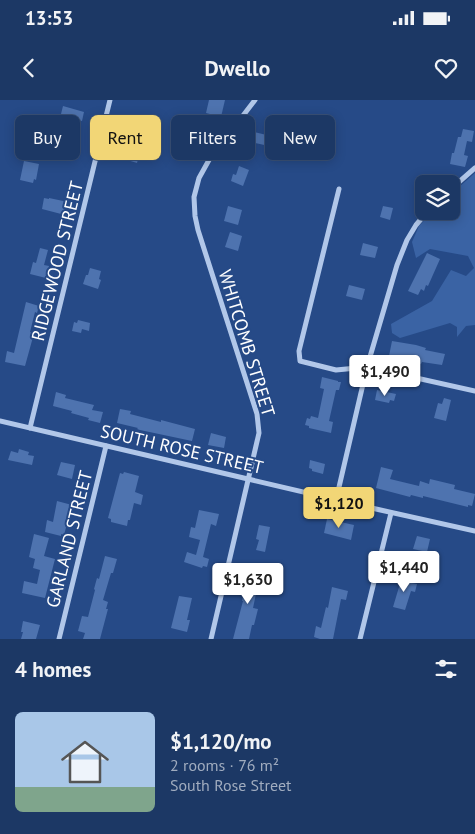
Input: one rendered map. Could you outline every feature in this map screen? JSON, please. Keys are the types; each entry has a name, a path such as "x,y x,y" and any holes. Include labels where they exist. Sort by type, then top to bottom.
{"street":[{"name":"RIDGEWOOD STREET","path":"30,428 110,100"},
{"name":"WHITCOMB STREET","path":"211,639 249,479 259,434 259,424 198,230 194,197 198,178 209,160 255,100"},
{"path":"460,182 475,168"},
{"path":"339,189 299,351 300,361 336,370 367,367 475,391"},
{"path":"336,500 367,367 397,265 407,240 420,220"},
{"name":"SOUTH ROSE STREET","path":"0,421 475,531"},
{"name":"GARLAND STREET","path":"59,639 106,446"},
{"path":"360,639 391,513"}],"shaded area":[{"path":"475,173 475,325 466,326 457,337 457,327 450,323 400,338 392,333 391,324 432,301 451,270 466,276 474,268 468,256 430,249 416,258 412,242 419,226 425,220 460,220 460,186"}],"building":[{"path":"209,100 225,100 221,115 206,113"},
{"path":"63,106 84,112 82,121 80,121 80,115 61,115"},
{"path":"463,129 474,131 472,142 467,141 464,155 468,156 465,167 450,164 452,153 454,153 458,137 461,137"},
{"path":"255,132 265,135 265,145 255,143"},
{"path":"127,160 138,160 137,163"},
{"path":"24,161 39,164 36,180 34,179 33,183 20,180"},
{"path":"239,166 249,170 243,186 231,181 233,174 236,175"},
{"path":"44,198 68,202 65,215 42,209"},
{"path":"228,206 242,210 238,225 224,221"},
{"path":"383,206 393,208 390,220 380,217"},
{"path":"230,232 242,236 238,251 225,247"},
{"path":"363,243 378,247 375,258 360,255"},
{"path":"40,248 48,250 44,265 49,266 46,278 30,274 33,262 36,263"},
{"path":"427,253 440,259 428,286 426,285 424,291 421,289 418,295 408,291"},
{"path":"90,268 101,271 98,289 83,284"},
{"path":"349,285 365,289 362,300 346,296"},
{"path":"26,302 39,306 37,313 35,312 30,332 33,333 33,337 25,366 5,362 7,351 14,353"},
{"path":"78,320 90,323 89,331 82,329 81,333 72,331 74,322 77,323"},
{"path":"392,341 416,345 426,348 425,350 445,354 442,365 422,362 421,364 389,356"},
{"path":"322,377 341,382 339,390 336,390 329,421 333,422 331,433 309,428 309,426 305,425 307,418 310,419 311,416 318,418 324,389 320,388"},
{"path":"377,390 396,394 394,401 390,400 389,403 375,400"},
{"path":"56,392 66,395 65,398 94,405 92,410 103,412 100,423 71,413 72,411 53,406"},
{"path":"444,398 451,400 446,421 434,418 438,403 442,404"},
{"path":"120,409 131,411 130,414 195,429 192,441 117,423"},
{"path":"211,433 226,437 224,448 208,445"},
{"path":"19,449 29,452 28,455 34,456 32,465 8,460 11,451 18,453"},
{"path":"310,460 325,464 323,474 312,471 309,468"},
{"path":"61,462 75,465 72,479 57,475"},
{"path":"381,467 393,470 390,479 419,486 420,481 429,484 430,479 455,485 454,489 475,494 472,506 468,505 468,507 423,496 423,498 411,495 410,497 376,488"},
{"path":"124,472 139,476 135,492 143,495 141,505 134,503 127,526 111,522 111,519 108,518 120,473 123,474"},
{"path":"57,501 72,505 64,535 61,534 61,536 45,532 47,520 53,522"},
{"path":"199,510 219,514 216,526 211,524 203,557 209,559 207,567 203,566 202,568 184,562 187,552 196,555 200,540 189,537 191,527 195,528"},
{"path":"327,519 354,525 351,540 324,533"},
{"path":"259,525 270,527 265,552 256,550 259,540 256,539"},
{"path":"34,534 49,538 44,556 55,559 45,598 22,593 24,581 37,584 40,570 33,568 35,559 29,557"},
{"path":"417,536 430,539 427,552 413,549"},
{"path":"105,556 117,559 103,600 108,602 106,609 108,609 100,639 83,639 85,633 78,631 82,616 88,617 97,578 99,579"},
{"path":"250,563 261,566 255,589 257,589 253,608 258,609 249,639 233,639 243,601"},
{"path":"402,577 412,580 411,583 417,584 415,592 411,591 405,610 393,607"},
{"path":"332,587 348,591 346,600 341,599 333,639 320,639 314,637 316,626 321,628 326,607 328,608"},
{"path":"179,596 192,598 187,620 190,620 187,632 171,628"},
{"path":"23,621 40,625 36,639 21,639"}]}
